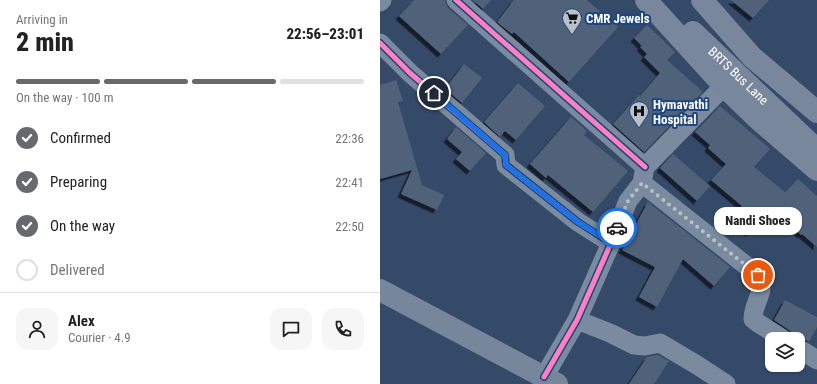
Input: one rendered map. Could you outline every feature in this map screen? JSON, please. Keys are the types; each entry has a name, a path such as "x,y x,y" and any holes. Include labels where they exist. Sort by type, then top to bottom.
{"main road":[{"path":"646,0 724,86 758,119 817,170"},
{"name":"BRTS Bus Lane","path":"661,0 667,8 817,150"},
{"path":"702,0 752,57 817,112"},
{"path":"380,290 550,381"}],"street":[{"path":"456,0 643,175 758,275 762,283 761,292 753,311 753,319 771,332"},
{"path":"380,43 410,73 505,155 506,165 578,222 612,243"},
{"path":"550,381 612,243 628,201 643,175 724,86"},
{"path":"577,320 610,333 634,345 645,346 660,343 726,384"},
{"path":"805,352 817,360"}],"building":[{"path":"414,0 445,0 448,8 468,25 441,54 399,16"},
{"path":"473,0 491,0 483,9"},
{"name":"CMR Jewels","path":"514,0 587,0 618,27 569,82 514,32 512,34 497,22"},
{"path":"731,0 769,0 753,18"},
{"path":"647,25 675,52 667,60 703,92 644,152 613,124 660,73 644,57 647,54 634,38"},
{"path":"464,64 482,78 462,103 445,89"},
{"path":"396,80 403,101 398,102 422,185 444,195 437,210 401,194 412,170 380,179 380,85"},
{"path":"518,83 545,106 516,140 505,131 500,137 484,122"},
{"path":"720,106 770,149 754,167 785,192 798,179 817,196 817,247 802,234 801,235 770,207 749,233 732,219 742,206 711,180 726,164 708,148 710,145 695,132"},
{"path":"571,117 587,131 584,135 628,171 593,212 548,175 546,178 530,164"},
{"path":"456,127 486,153 470,171 456,159 462,152 447,139"},
{"path":"673,154 710,186 697,201 660,168"},
{"path":"648,202 730,267 714,286 683,259 657,307 639,297 655,267 622,250"},
{"path":"785,300 817,317 817,327 809,342 805,340 805,332 791,332 774,320"},
{"path":"658,355 669,361 654,384 629,384 647,357"}],"cycle path":[{"path":"456,0 645,167"},
{"path":"380,43 410,73 505,155 506,165 578,222 611,243 577,320 544,377"}],"way so far":[{"path":"617,228 628,201 642,183 758,275"}],"place":[{"name":"CMR Jewels","path":"572,35"},
{"name":"Hymavathi Hospital","path":"639,128"},
{"name":"Nandi Shoes","path":"758,275"}],"route":[{"path":"434,93 505,155 506,165 578,222 612,243 617,228"}]}
